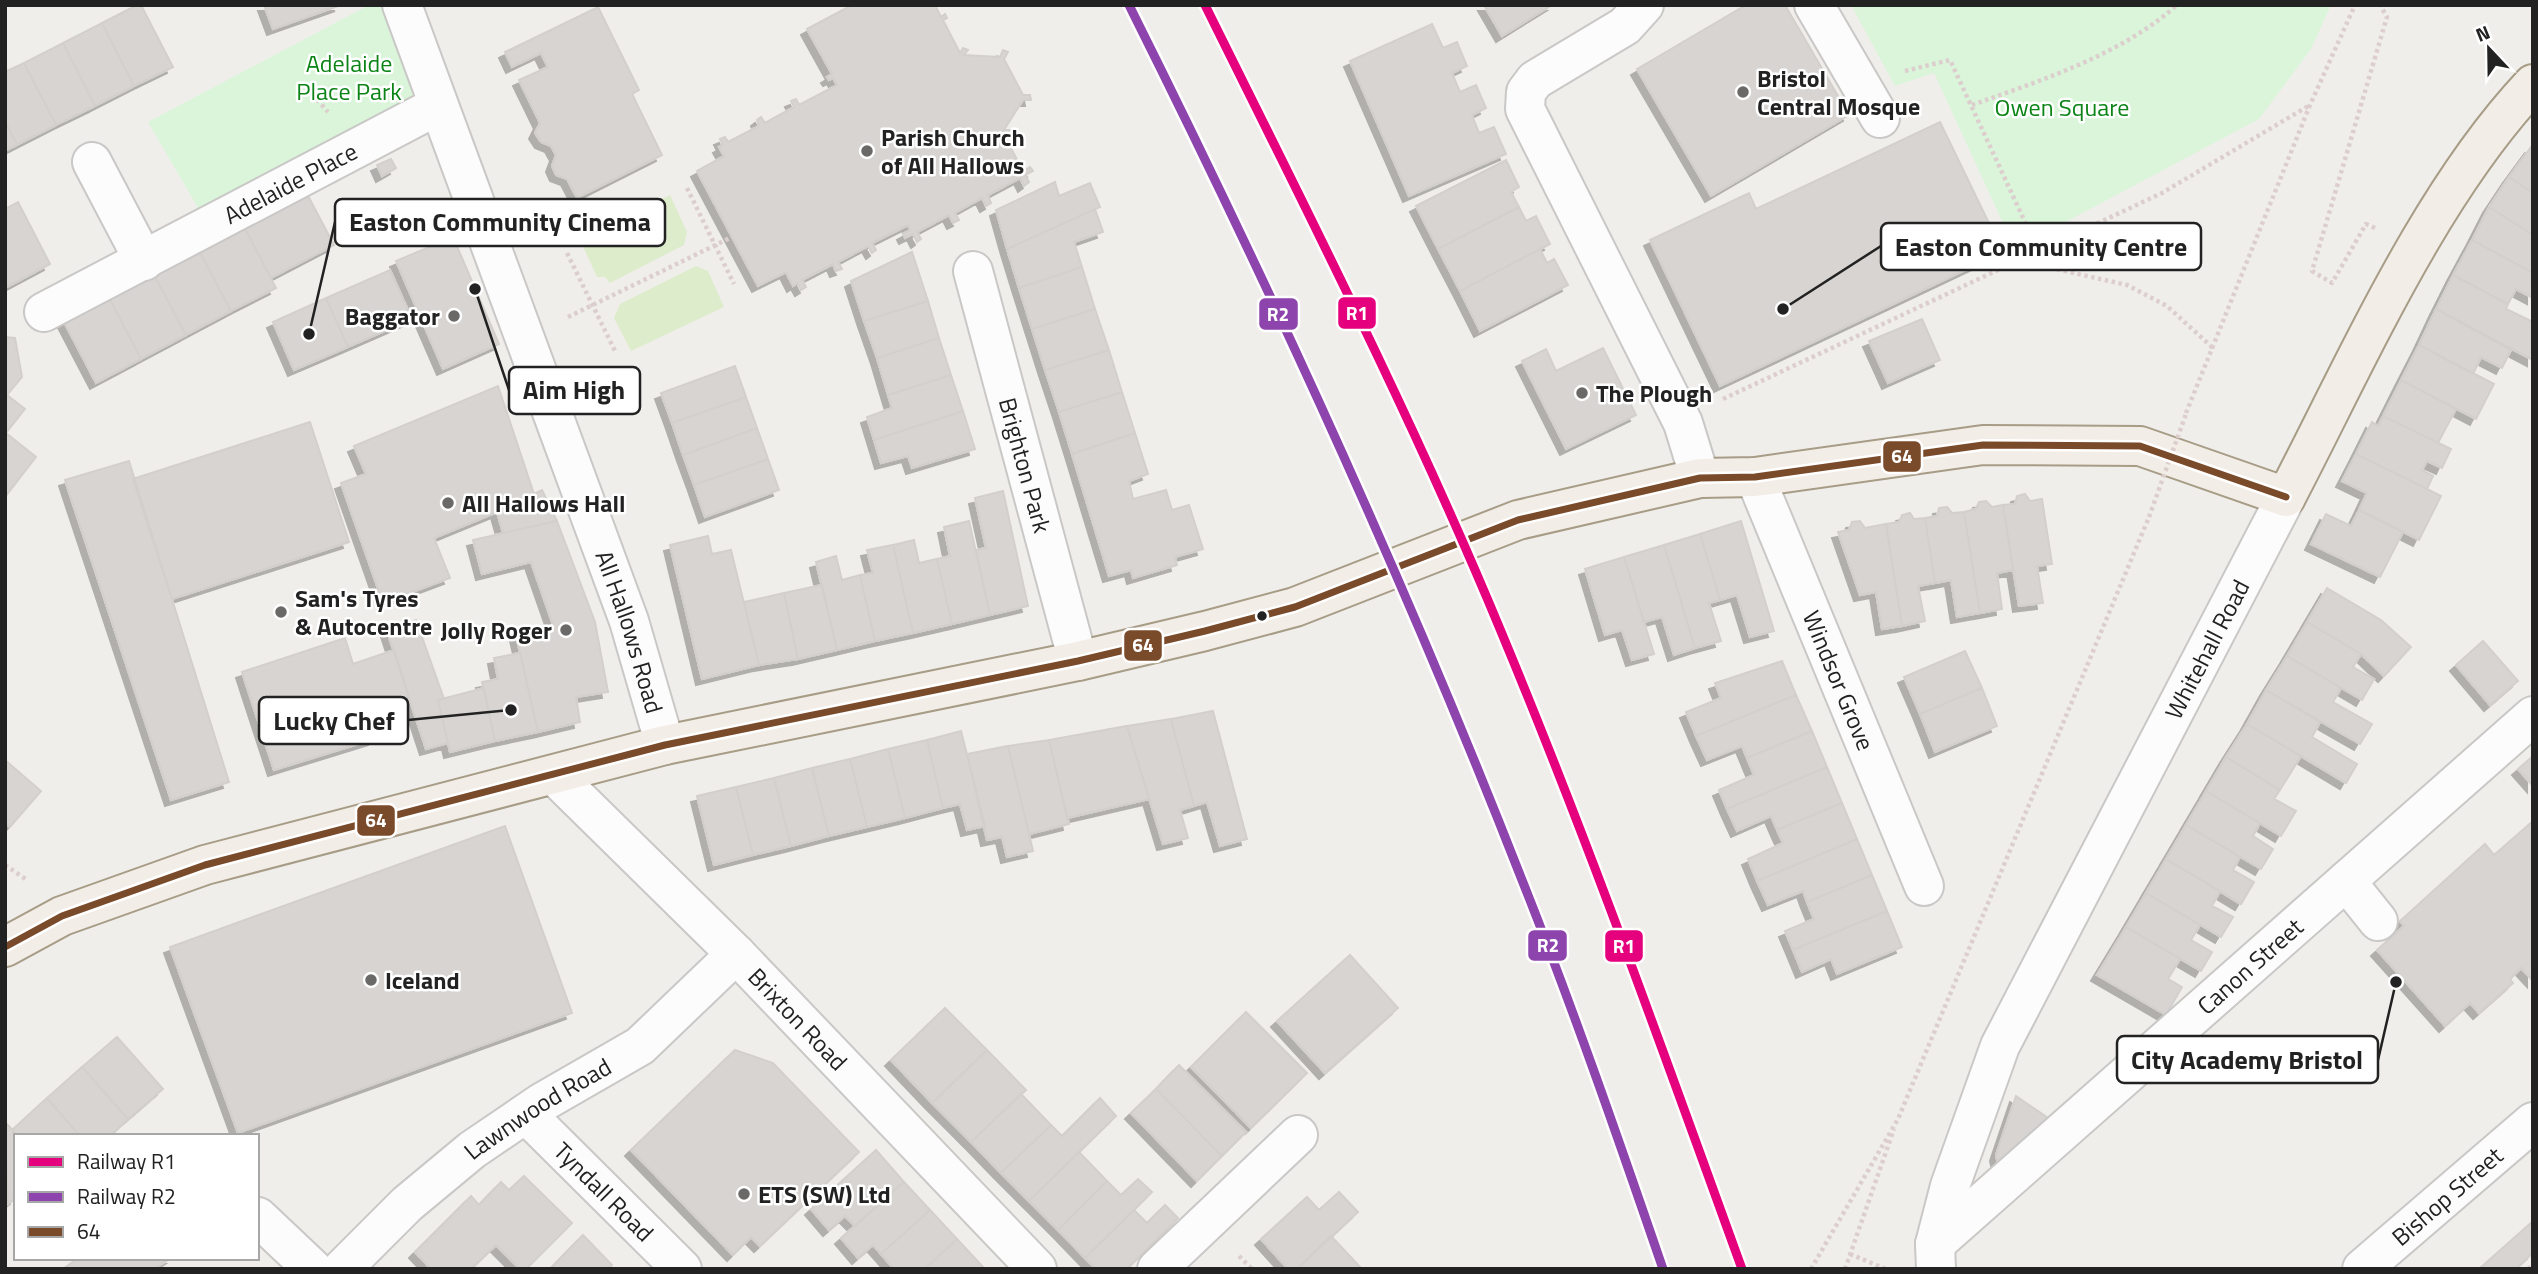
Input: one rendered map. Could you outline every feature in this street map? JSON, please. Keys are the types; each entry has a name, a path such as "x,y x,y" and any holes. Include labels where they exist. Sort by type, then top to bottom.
{"main road":[{"name":"Whitehall Road","path":"2286,497 2416,248 2496,123 2533,84"},
{"path":"5,947 62,916 205,865 664,746 1078,661 1295,607 1518,520 1700,478 1755,477 1983,444 2140,446 2286,497"}],"street":[{"name":"All Hallows Road","path":"402,5 629,621 664,746"},
{"path":"1654,5 1644,6 1625,26 1535,80 1526,92 1525,110 1530,125 1683,423 1700,478"},
{"path":"1814,5 1880,118"},
{"name":"Adelaide Place","path":"44,312 438,106"},
{"path":"92,162 144,261"},
{"name":"Brighton Park","path":"973,271 1078,661"},
{"name":"Windsor Grove","path":"1755,477 1924,886"},
{"name":"Whitehall Road","path":"1936,1257 1950,1186 2000,1046 2286,497"},
{"name":"Canon Street","path":"1936,1257 2346,881 2533,716"},
{"name":"Brixton Road","path":"554,775 736,954 1037,1269"},
{"path":"2346,881 2378,921"},
{"name":"Lawnwood Road","path":"342,1269 407,1204 530,1099 612,1065 640,1046 736,954"},
{"name":"Tyndall Road","path":"530,1099 682,1269"},
{"name":"Bishop Street","path":"2362,1269 2533,1122"},
{"path":"1157,1269 1298,1135"},
{"path":"259,1218 313,1269"}],"path":[{"path":"1972,105 2048,78 2139,35 2178,5"},
{"path":"1845,1269 1898,1119 2149,517 2186,414 2310,105 2355,5"},
{"path":"2380,5 2387,17 2312,271 2332,283 2366,224 2416,248"},
{"path":"1901,72 1950,61 2038,250"},
{"path":"1683,423 1725,398 2162,193 2310,105"},
{"path":"687,188 734,284"},
{"path":"523,338 732,237"},
{"path":"567,253 616,353"},
{"path":"2015,260 2127,285 2167,306 2213,348"},
{"path":"1811,1269 1898,1119"},
{"path":"1850,1254 1886,1269"},
{"path":"2528,1269 2533,1265"}],"green space":[{"name":"Adelaide Place Park","path":"369,5 384,5 417,101 201,213 148,122"},
{"name":"Owen Square","path":"1851,5 2331,5 2311,49 2259,119 2015,249 1934,73 1895,86"},
{"path":"670,195 687,232 684,245 610,283 605,277 597,277 580,240"},
{"path":"696,266 708,271 724,307 631,351 614,318 620,304"}],"building":[{"path":"141,5 173,67 134,86 102,23"},
{"path":"264,5 341,5 273,29"},
{"name":"Parish Church of All Hallows","path":"852,5 935,5 941,17 945,14 947,18 943,20 960,53 963,48 968,50 964,55 1000,57 1003,50 1008,52 1004,59 1023,95 1030,95 1031,100 1023,100 1004,130 1010,130 1010,135 1004,135 1023,171 1030,167 1033,171 1025,175 1029,182 1024,186 1020,178 988,195 991,203 986,206 982,198 955,213 959,220 953,223 949,215 917,232 921,239 917,242 913,234 905,238 903,234 910,230 908,225 872,243 876,250 872,253 868,246 838,262 842,269 836,271 833,264 802,280 806,287 801,290 797,283 793,286 786,272 758,286 697,171 724,156 719,147 723,145 720,139 725,137 728,142 759,126 757,120 761,117 765,123 794,107 791,101 796,99 799,105 837,85 833,78 829,80 827,77 832,74 807,29"},
{"path":"1484,5 1552,5 1502,36"},
{"name":"Bristol Central Mosque","path":"1746,5 1785,5 1849,115 1711,196 1637,69"},
{"path":"598,7 639,90 632,94 662,155 577,198 567,179 556,175 552,166 556,155 551,146 541,142 535,133 540,123 519,80 548,67 541,53 512,67 505,52"},
{"path":"102,23 134,86 95,106 63,43"},
{"path":"1432,24 1443,48 1457,42 1467,66 1452,73 1460,92 1476,85 1486,108 1472,115 1479,133 1494,127 1506,154 1409,196 1350,61"},
{"path":"63,43 95,106 56,125 24,63"},
{"path":"24,63 56,125 17,145 5,121 5,72"},
{"path":"5,121 17,145 5,151"},
{"path":"1940,122 2003,252 1720,386 1650,240 1749,193 1756,209"},
{"path":"2531,147 2533,148 2533,193 2509,177"},
{"path":"391,159 396,168 382,176 377,165"},
{"path":"1506,160 1519,187 1511,192 1519,207 1438,249 1416,206"},
{"path":"2509,177 2533,193 2533,235 2489,207"},
{"path":"1055,182 1059,196 1090,183 1100,207 1007,249 996,210"},
{"path":"305,190 334,245 271,278 242,223"},
{"path":"18,202 50,264 5,288 5,209"},
{"path":"1519,207 1526,221 1536,216 1550,244 1460,291 1438,249"},
{"path":"2489,207 2533,235 2533,273 2472,240"},
{"path":"1095,209 1103,232 1074,242 1082,267 1019,288 1007,249"},
{"path":"242,223 276,288 231,311 197,247"},
{"name":"Baggator","path":"453,237 499,344 443,369 396,261"},
{"path":"2472,240 2533,273 2533,298 2516,289 2508,304 2453,275"},
{"path":"197,247 231,311 186,335 152,271"},
{"path":"1540,249 1547,263 1554,259 1568,285 1480,331 1460,291"},
{"path":"912,252 928,301 864,321 851,281"},
{"path":"1082,267 1095,309 1032,329 1019,288"},
{"path":"390,270 412,319 348,347 326,298"},
{"path":"152,271 186,335 141,359 107,294"},
{"path":"2453,275 2508,304 2506,309 2533,322 2533,360 2436,309"},
{"path":"107,294 141,359 96,383 62,318"},
{"path":"326,298 348,347 294,370 273,322"},
{"path":"928,301 939,338 877,358 864,321"},
{"path":"1095,309 1109,350 1045,370 1032,329"},
{"path":"2436,309 2511,350 2502,368 2481,357 2473,374 2419,345"},
{"path":"1922,319 1940,360 1888,383 1869,341"},
{"path":"5,337 15,338 22,377 7,395 25,409 6,433 36,457 5,497"},
{"path":"939,338 951,375 888,395 877,358"},
{"path":"2419,345 2494,384 2476,419 2401,380"},
{"name":"The Plough","path":"1603,348 1636,415 1566,449 1522,361 1546,349 1556,371"},
{"path":"1109,350 1122,392 1059,412 1045,370"},
{"path":"735,366 746,397 672,423 661,393"},
{"path":"951,375 963,411 874,440 867,417 892,408 888,395"},
{"path":"2401,380 2456,409 2438,443 2383,416"},
{"name":"All Hallows Hall","path":"498,386 534,494 542,490 557,521 503,533 497,512 434,538 450,578 383,603 341,483 366,474 354,446"},
{"path":"1122,392 1135,433 1072,454 1059,412"},
{"path":"746,397 757,428 683,455 672,423"},
{"path":"963,411 975,449 912,468 908,456 881,463 874,440"},
{"path":"2383,416 2451,449 2442,468 2427,461 2422,470 2433,476 2427,489 2356,454 2372,422 2378,426"},
{"path":"310,422 349,542 172,599 133,479"},
{"path":"757,428 768,459 694,485 683,455"},
{"path":"1135,433 1148,474 1129,481 1133,499 1166,490 1172,510 1189,505 1203,549 1175,557 1177,565 1133,578 1131,570 1109,576 1072,454"},
{"path":"2356,454 2441,496 2419,540 2359,510 2367,493 2342,481"},
{"path":"768,459 779,490 705,517 694,485"},
{"path":"129,461 229,782 171,800 65,480"},
{"path":"1003,491 1028,606 990,615 976,550 986,548 975,498"},
{"path":"2025,494 2030,501 2042,499 2052,564 2037,566 2043,603 2019,606 2003,505 2015,504 2017,496"},
{"path":"1986,501 1992,507 2003,505 2013,570 1997,573 2002,609 1980,613 1964,512 1976,509 1979,502"},
{"path":"1947,507 1952,513 1964,512 1980,613 1957,617 1951,580 1935,583 1925,518 1937,516 1939,508"},
{"path":"2359,510 2403,532 2380,577 2311,544 2326,514 2351,526"},
{"path":"1910,513 1914,519 1925,518 1935,583 1918,586 1925,621 1902,626 1886,524 1899,522 1902,515"},
{"name":"Jolly Roger","path":"557,521 595,622 608,692 576,697 580,722 538,732 516,635 553,625 531,562 482,574 473,540"},
{"path":"969,521 990,615 952,624 937,559 950,556 944,527"},
{"path":"1741,521 1774,631 1750,637 1737,595 1720,600 1700,534"},
{"path":"1860,521 1865,528 1886,524 1902,626 1882,629 1876,592 1860,595 1838,532 1849,530 1852,522"},
{"path":"1700,534 1720,600 1709,603 1721,641 1695,648 1664,545"},
{"path":"708,536 712,554 731,550 759,665 702,679 670,545"},
{"path":"914,540 919,563 937,559 952,624 913,633 893,545"},
{"path":"893,545 913,633 875,641 860,575 873,573 867,550"},
{"path":"1664,545 1695,648 1674,655 1662,617 1644,622 1624,557"},
{"path":"836,556 842,580 860,575 875,641 837,650 816,562"},
{"path":"1624,557 1654,654 1632,660 1622,630 1605,635 1585,569"},
{"path":"822,585 837,650 798,659 784,593"},
{"path":"2327,588 2381,620 2411,647 2384,676 2361,654 2307,622"},
{"path":"784,593 798,659 759,665 744,602"},
{"path":"416,620 444,699 438,700 448,743 426,749 387,631"},
{"path":"2307,622 2361,654 2353,667 2374,679 2362,700 2287,656"},
{"path":"345,638 353,664 394,650 409,696 365,710 374,739 274,770 242,672"},
{"path":"2483,641 2518,681 2490,705 2456,665"},
{"path":"1965,651 1982,688 1920,714 1904,677"},
{"path":"520,653 538,732 495,741 482,682 498,679 494,658"},
{"path":"2287,656 2341,688 2333,702 2372,724 2360,744 2266,690"},
{"path":"1782,661 1796,695 1696,736 1686,712 1721,698 1715,683"},
{"path":"484,688 495,741 450,752 438,700"},
{"path":"1982,688 1997,726 1935,752 1920,714"},
{"path":"2266,690 2320,722 2312,737 2357,764 2346,783 2247,724"},
{"path":"1796,695 1812,731 1747,758 1742,746 1707,760 1696,736"},
{"path":"1213,711 1247,839 1220,846 1207,802 1194,806 1171,719"},
{"path":"1171,719 1194,806 1180,810 1188,838 1163,844 1127,726"},
{"path":"2247,724 2301,756 2280,790 2226,757"},
{"path":"1127,726 1149,799 1067,818 1049,740"},
{"path":"961,731 985,826 967,830 960,804 943,808 927,740"},
{"path":"1812,731 1827,767 1727,809 1719,790 1754,775 1747,758"},
{"path":"927,740 943,808 905,818 888,749"},
{"path":"1049,740 1069,824 1029,834 1008,746"},
{"path":"1008,746 1033,851 1007,857 1002,837 987,840 967,754"},
{"path":"888,749 905,818 867,827 850,759"},
{"path":"2533,756 2533,786 2518,769"},
{"path":"2226,757 2280,790 2274,799 2296,811 2281,836 2206,791"},
{"path":"850,759 867,827 829,836 812,768"},
{"path":"5,760 41,791 10,827 5,824"},
{"path":"1827,767 1842,803 1777,830 1771,816 1737,831 1727,809"},
{"path":"812,768 829,836 791,846 774,778"},
{"path":"774,778 791,846 753,855 736,787"},
{"path":"736,787 753,855 714,865 697,796"},
{"path":"2206,791 2260,823 2253,836 2273,849 2261,869 2186,825"},
{"path":"1842,803 1857,839 1757,881 1748,859 1783,843 1777,830"},
{"path":"2533,821 2533,981 2521,968 2510,979 2513,983 2479,1013 2470,1003 2445,1026 2377,950 2404,926 2400,921 2485,844 2494,855"},
{"path":"2186,825 2240,857 2233,870 2254,882 2241,904 2166,859"},
{"name":"Iceland","path":"505,826 572,1013 238,1133 170,947"},
{"path":"1857,839 1872,875 1807,902 1803,891 1768,905 1757,881"},
{"path":"2166,859 2220,891 2212,906 2233,917 2221,937 2146,893"},
{"path":"1872,875 1887,911 1793,950 1785,931 1814,919 1807,902"},
{"path":"2146,893 2200,925 2191,940 2212,952 2201,971 2126,927"},
{"path":"1887,911 1902,947 1837,974 1831,959 1802,972 1793,950"},
{"path":"2126,927 2180,959 2168,979 2182,987 2166,1015 2097,975"},
{"path":"1350,955 1398,1008 1325,1073 1277,1021"},
{"path":"945,1008 987,1050 932,1103 891,1060"},
{"path":"1246,1012 1307,1073 1251,1128 1191,1067"},
{"path":"117,1037 163,1089 128,1119 82,1067"},
{"name":"ETS (SW) Ltd","path":"735,1050 773,1063 859,1152 760,1246 751,1237 733,1255 631,1150"},
{"path":"987,1050 1026,1090 971,1142 932,1103"},
{"path":"1179,1065 1246,1132 1222,1156 1156,1089"},
{"path":"82,1067 128,1119 112,1134 78,1134 47,1098"},
{"path":"1156,1089 1222,1156 1197,1181 1131,1113"},
{"path":"1021,1094 1051,1125 1001,1173 971,1142"},
{"path":"2016,1096 2054,1122 1998,1164 1996,1155"},
{"path":"47,1098 78,1134 16,1134 12,1130"},
{"path":"1100,1098 1116,1116 1029,1201 1001,1173 1051,1125 1062,1136"},
{"path":"5,1122 16,1134 14,1134 14,1200 8,1204"},
{"path":"876,1150 904,1182 855,1226 845,1216 829,1230 811,1209"},
{"path":"1079,1152 1107,1181 1058,1230 1029,1201"},
{"path":"524,1176 572,1223 526,1269 520,1269 496,1245 471,1269 431,1269 415,1252 471,1196 479,1205 501,1182 509,1190"},
{"path":"1138,1179 1152,1192 1085,1258 1058,1230 1107,1181 1121,1195"},
{"path":"904,1182 930,1210 881,1254 873,1245 858,1258 841,1238"},
{"path":"1339,1192 1358,1212 1297,1269 1288,1269 1261,1239 1307,1197 1319,1210"},
{"path":"1165,1205 1178,1218 1127,1269 1096,1269 1085,1258 1134,1210 1147,1223"},
{"path":"930,1210 957,1239 925,1269 894,1269 881,1254"},
{"path":"2533,1221 2533,1253 2515,1269 2479,1269"},
{"path":"583,1235 612,1265 608,1269 550,1269"},
{"path":"1331,1236 1362,1269 1297,1269"},
{"path":"957,1239 985,1269 925,1269"},
{"path":"75,1260 168,1260 154,1269 63,1269"}],"rail line":[{"name":"R2","path":"1129,5 1286,329 1432,658 1559,976 1663,1269"},
{"name":"R1","path":"1205,5 1395,393 1500,629 1595,868 1742,1269"}],"transit line":[{"name":"64","path":"5,947 62,916 205,865 665,745 1078,661 1205,631 1295,607 1518,520 1700,478 1755,477 1983,445 2140,446 2286,497"}],"place":[{"name":"Bristol Central Mosque","path":"1743,92"},
{"name":"Parish Church of All Hallows","path":"867,151"},
{"name":"Aim High","path":"475,289"},
{"name":"Easton Community Centre","path":"1783,309"},
{"name":"Baggator","path":"454,316"},
{"name":"Easton Community Cinema","path":"309,334"},
{"name":"The Plough","path":"1582,393"},
{"name":"All Hallows Hall","path":"448,503"},
{"name":"Sam's Tyres & Autocentre","path":"281,612"},
{"name":"Jolly Roger","path":"566,630"},
{"name":"Lucky Chef","path":"511,710"},
{"name":"Iceland","path":"371,980"},
{"name":"City Academy Bristol","path":"2396,982"},
{"name":"ETS (SW) Ltd","path":"744,1194"}]}
